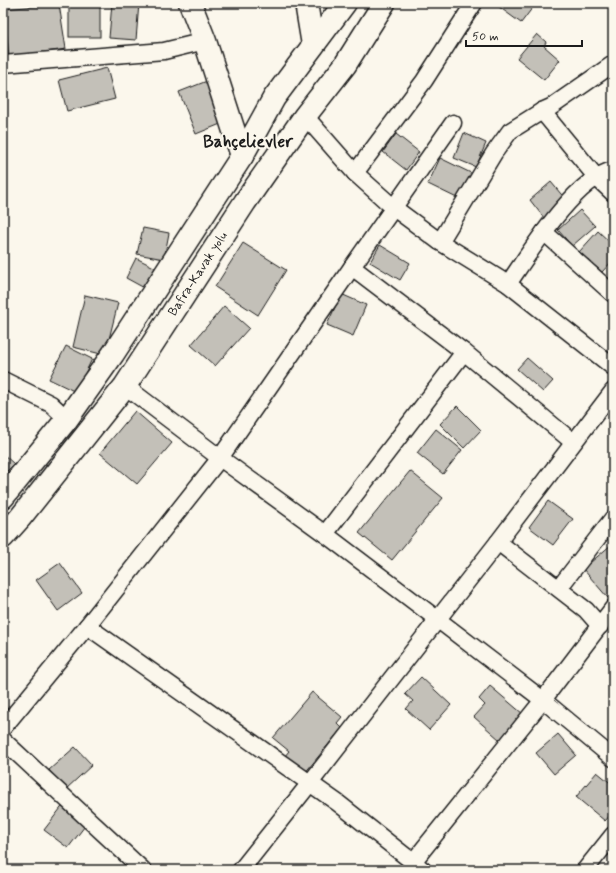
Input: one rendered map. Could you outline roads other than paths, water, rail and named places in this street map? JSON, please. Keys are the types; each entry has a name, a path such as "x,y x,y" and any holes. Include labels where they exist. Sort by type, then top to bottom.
{"main road":[{"path":"190,3 242,156"},
{"path":"306,3 313,46"},
{"path":"3,497 67,419 113,354 242,156 274,98 345,3"},
{"name":"Bafra-Kavak yolu","path":"3,538 125,386 245,202 305,116 345,65 384,3"},
{"path":"313,46 317,40 322,37 334,36 339,38 347,48 348,60 345,65"}],"street":[{"path":"355,173 424,81 474,3"},
{"path":"3,64 164,51 204,41"},
{"path":"440,242 494,153 510,131 542,111 551,108 613,64"},
{"path":"542,111 597,178 613,193"},
{"path":"305,116 355,173 394,208 440,242 508,284 613,367"},
{"path":"3,728 87,626 220,458 453,123"},
{"path":"508,284 544,232 584,185 613,170"},
{"path":"544,232 613,294"},
{"path":"352,267 464,352 573,442"},
{"path":"325,534 464,352"},
{"path":"3,380 51,404 67,419"},
{"path":"125,386 437,619 543,700 613,758"},
{"path":"240,870 310,783 498,542 613,390"},
{"path":"559,588 613,518"},
{"path":"498,542 586,610 600,626"},
{"path":"87,626 338,803 418,866 613,608"},
{"path":"3,740 144,870"},
{"path":"585,870 613,835"}],"district":[{"name":"Bahçelievler","path":"248,142"}]}
